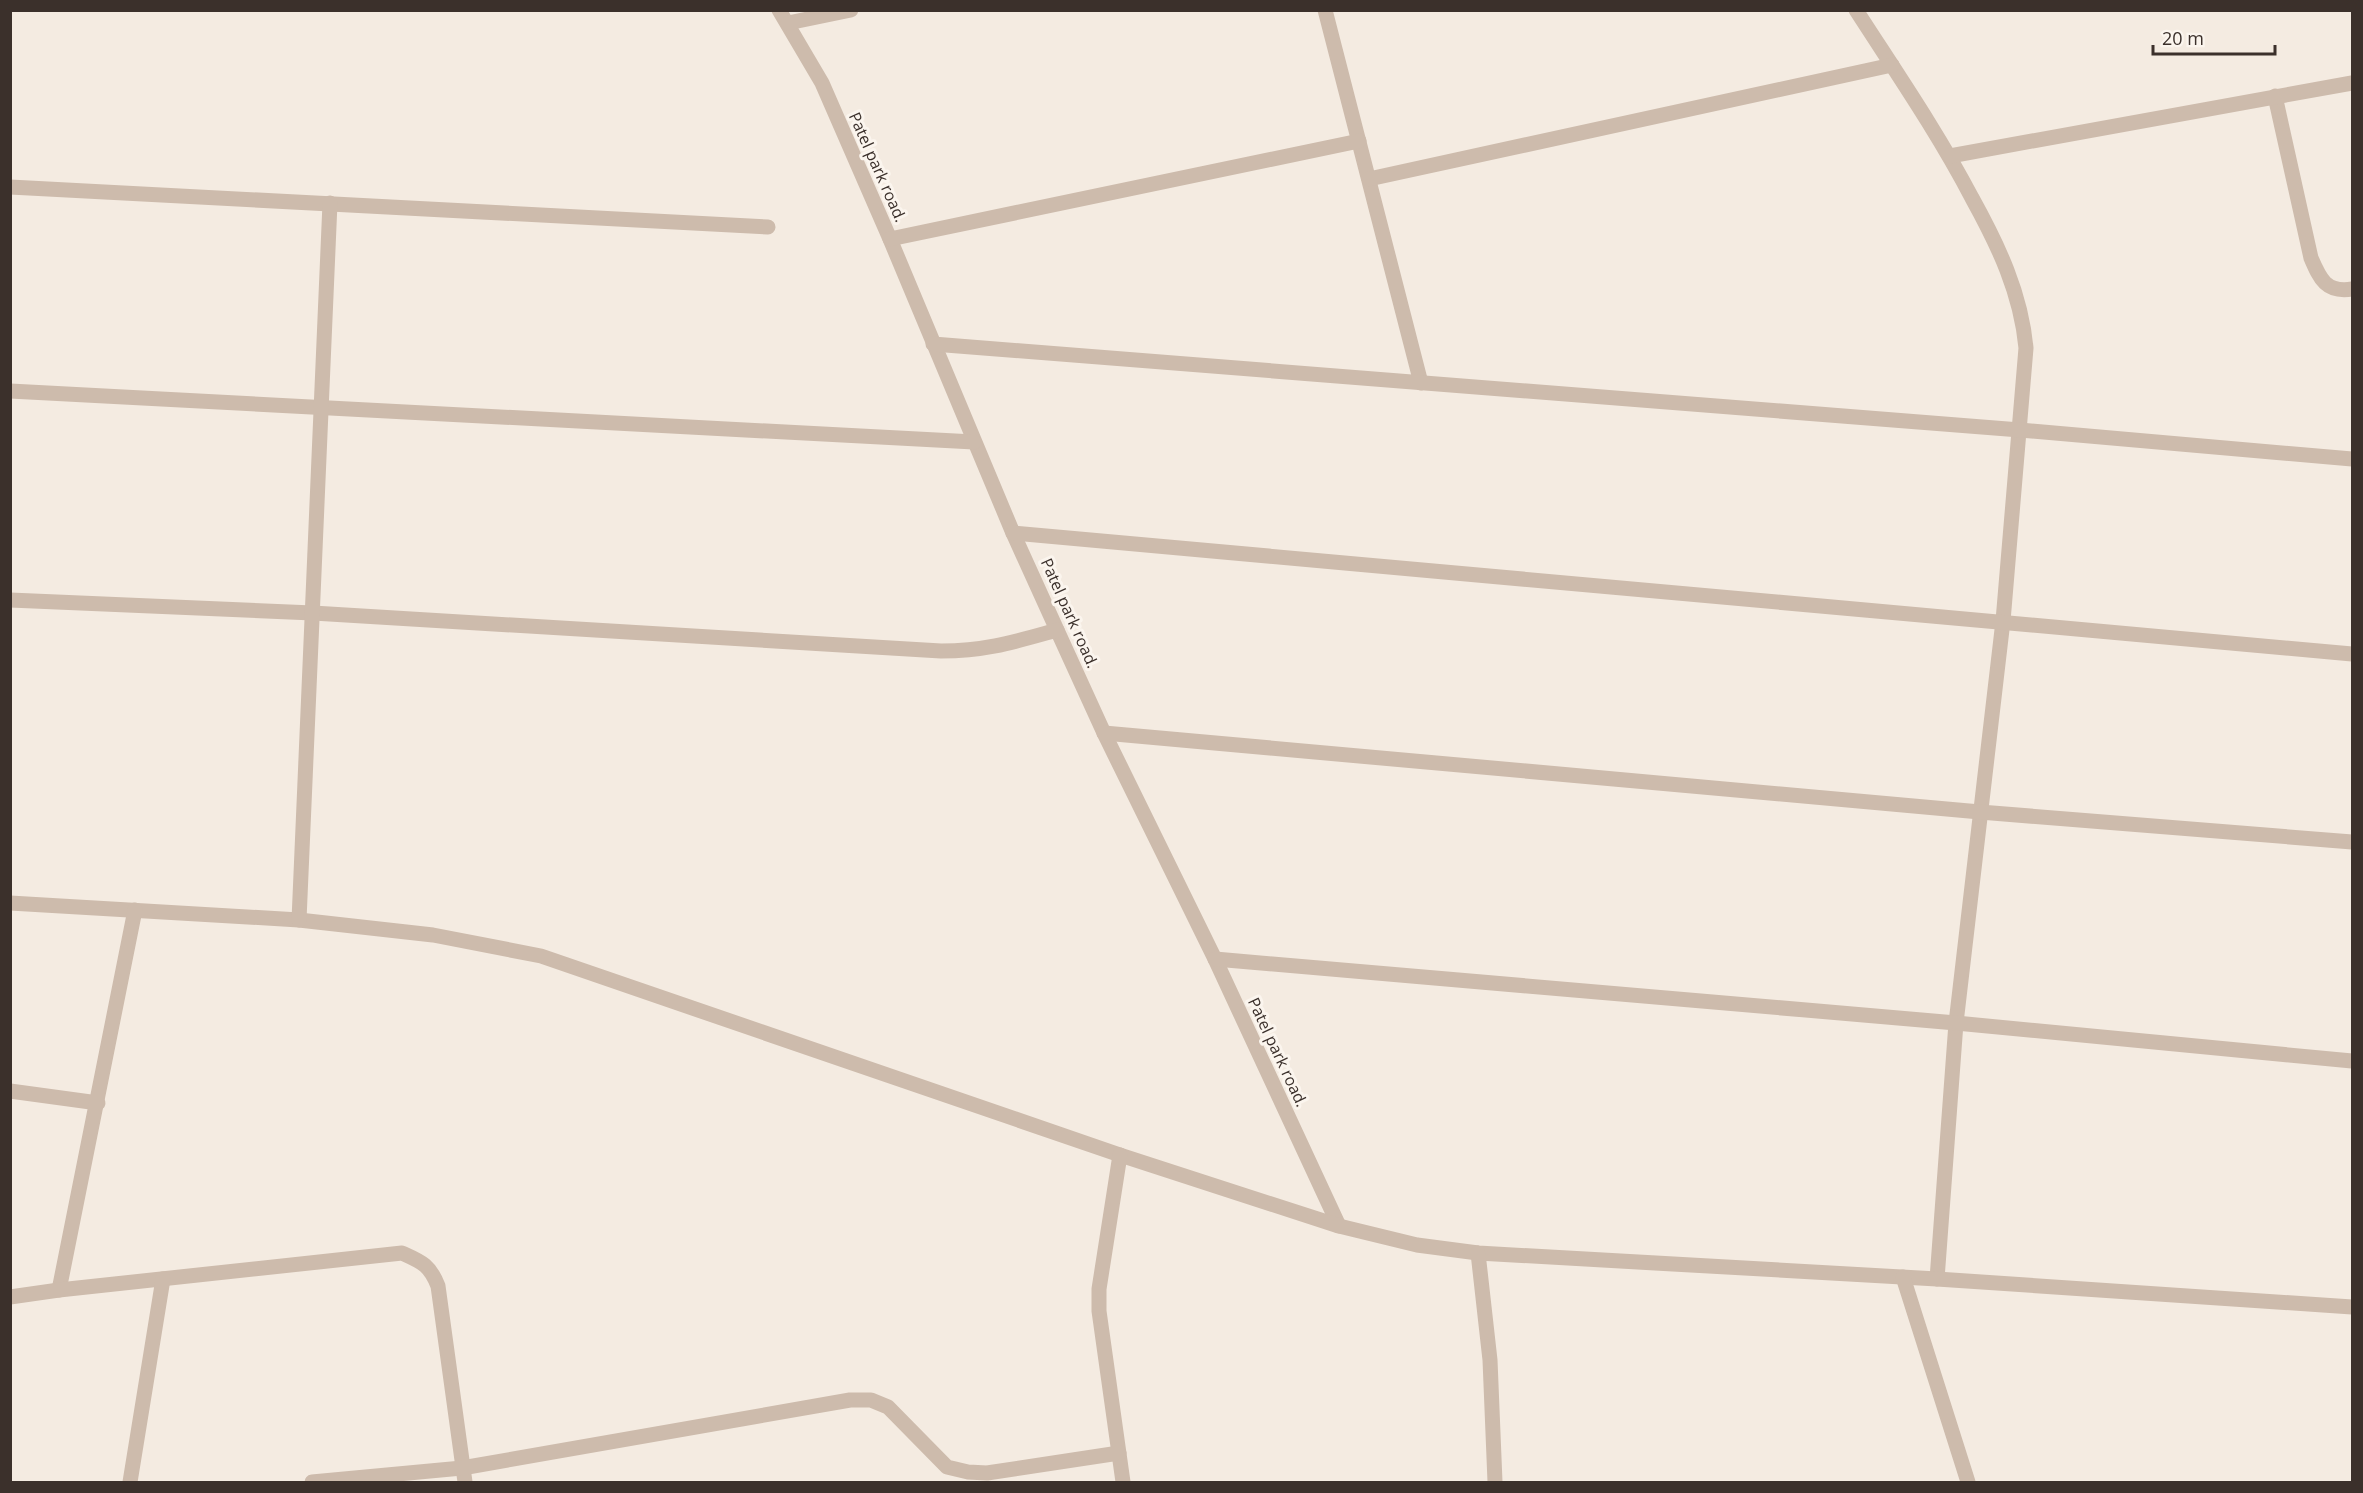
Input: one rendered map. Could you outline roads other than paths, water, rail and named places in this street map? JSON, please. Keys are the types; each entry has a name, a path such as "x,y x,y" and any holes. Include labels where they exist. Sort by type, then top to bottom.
{"street":[{"path":"783,17 851,10"},
{"path":"1325,10 1421,383"},
{"path":"1856,10 1950,156 1995,240 2024,319 2026,348 2002,621 1956,1023 1937,1279"},
{"name":"Patel park road.","path":"783,17 822,83 890,238 1013,533 1104,733 1215,959 1339,1226"},
{"path":"1369,179 1892,66"},
{"path":"1950,156 2352,83"},
{"path":"2275,96 2311,258 2320,279 2332,287 2352,289"},
{"path":"890,238 1359,141"},
{"path":"10,188 768,227"},
{"path":"299,920 330,203"},
{"path":"933,344 2020,430 2352,459"},
{"path":"10,391 974,442"},
{"path":"1013,533 2352,654"},
{"path":"10,600 313,613 941,651 994,648 1057,630"},
{"path":"1104,733 1980,812 2352,842"},
{"path":"10,903 299,920 433,935 541,956 1120,1155 1339,1226 1417,1245 1478,1253 1937,1279 2352,1307"},
{"path":"59,1290 135,910"},
{"path":"1215,959 1956,1023 2352,1061"},
{"path":"10,1091 98,1103"},
{"path":"1120,1155 1099,1289 1099,1311 1124,1482"},
{"path":"10,1297 402,1253 423,1263 433,1272 438,1287 464,1475"},
{"path":"1478,1253 1490,1360 1495,1482"},
{"path":"1903,1277 1968,1482"},
{"path":"130,1482 163,1279"},
{"path":"312,1482 464,1475 861,1400 871,1400 888,1407 947,1467 968,1472 987,1473 1119,1453"}]}
